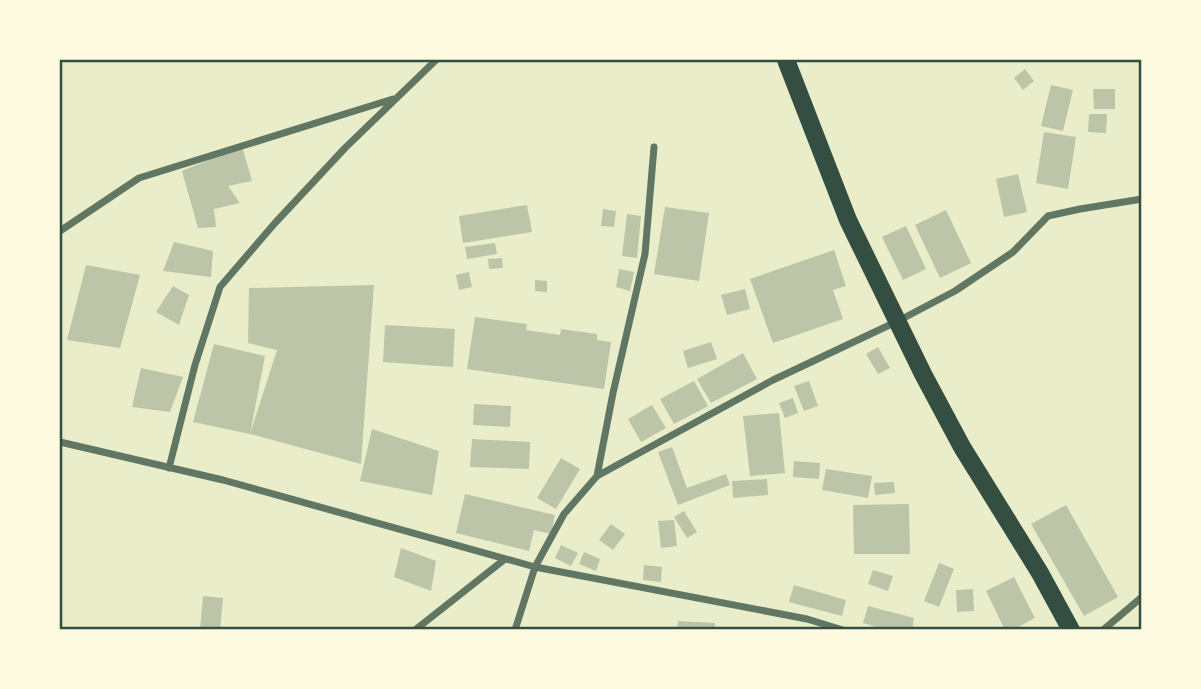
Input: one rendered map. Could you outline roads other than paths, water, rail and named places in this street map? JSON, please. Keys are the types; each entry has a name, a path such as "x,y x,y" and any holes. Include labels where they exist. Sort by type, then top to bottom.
{"main road":[{"path":"786,60 849,220 922,374 962,447 1040,573 1071,629"}],"street":[{"path":"169,468 195,365 220,287 345,148 436,60"},
{"path":"60,230 139,178 397,97"},
{"path":"597,477 645,254 654,147"},
{"path":"515,629 535,567 564,514 597,477 773,380 955,291 1013,252 1048,216 1142,199"},
{"path":"60,442 223,480 535,567 807,619 843,629"},
{"path":"415,629 505,559"},
{"path":"1103,629 1142,597"}]}
